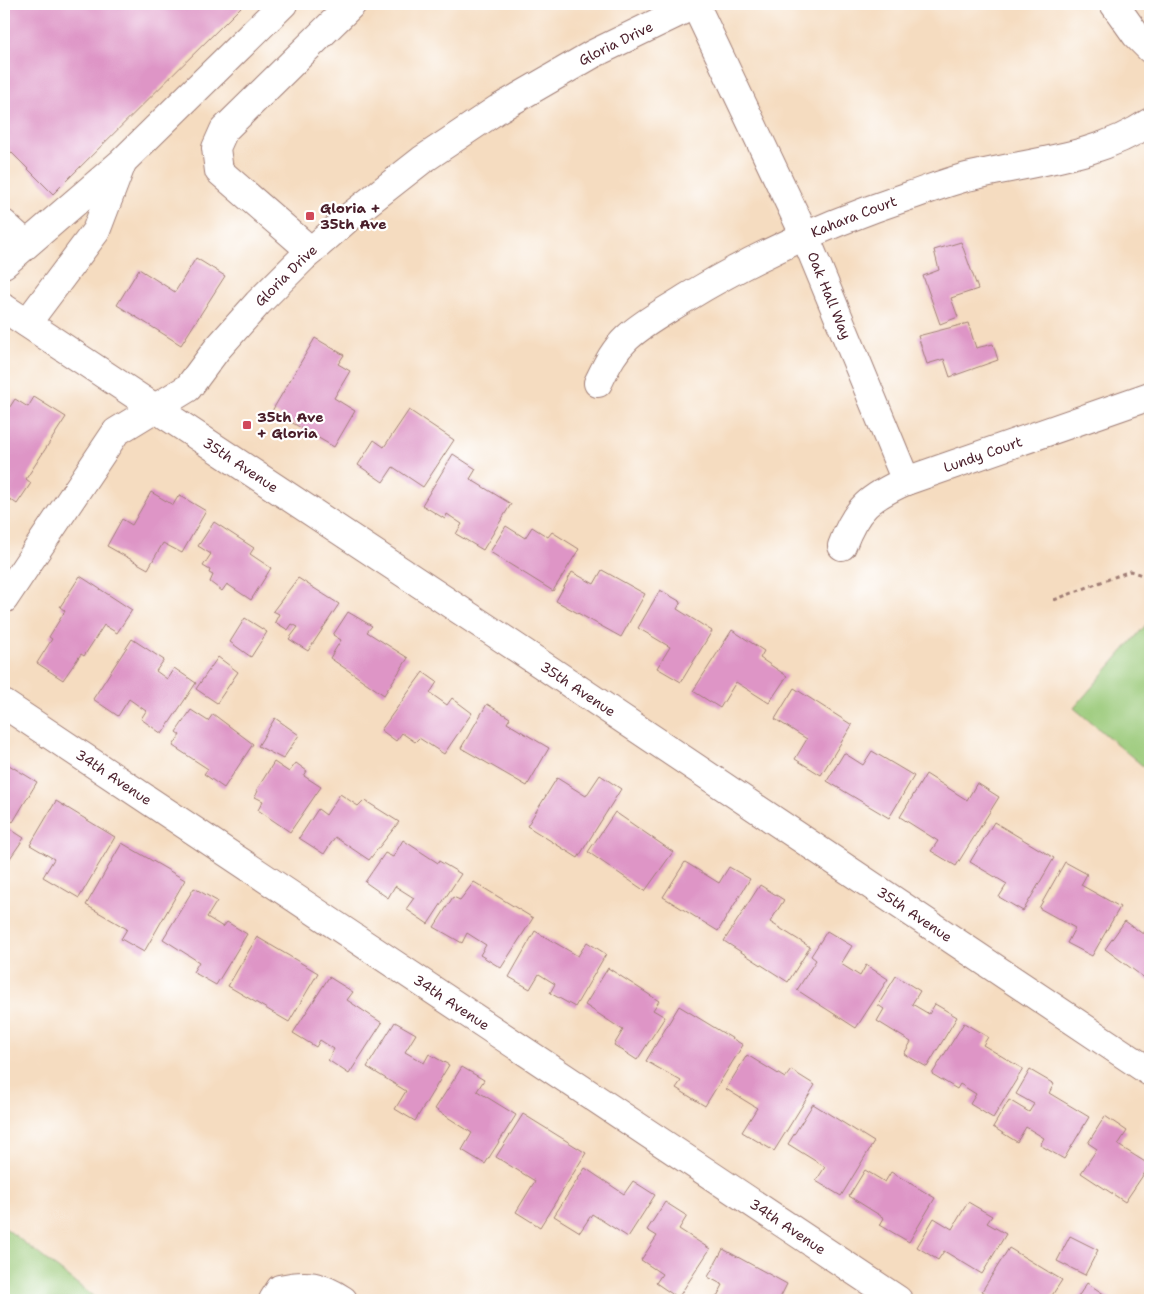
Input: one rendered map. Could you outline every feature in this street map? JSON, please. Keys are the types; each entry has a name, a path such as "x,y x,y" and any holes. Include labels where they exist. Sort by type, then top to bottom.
{"street":[{"path":"4,264 122,162 283,4"},
{"path":"311,251 219,171 216,148 224,130 352,4"},
{"name":"Gloria Drive","path":"4,599 116,432 154,407 188,388 217,349 258,303 352,214 422,160 498,109 593,54 695,4"},
{"name":"Oak Hall Way","path":"695,4 805,236 906,481"},
{"path":"1114,4 1136,35 1150,49"},
{"name":"Kahara Court","path":"598,383 609,360 625,340 645,323 708,285 805,236 868,209 961,178 1102,147 1137,131 1150,122"},
{"path":"27,323 96,231 122,162"},
{"path":"4,224 26,244"},
{"name":"35th Avenue","path":"4,308 1150,1072"},
{"name":"Lundy Court","path":"842,546 851,522 865,504 878,493 906,481 1150,396"},
{"name":"34th Avenue","path":"4,704 898,1300"},
{"path":"272,1300 280,1289 300,1284 326,1289 343,1300"}],"path":[{"path":"1054,600 1130,571 1145,576 1150,580"}],"green space":[{"path":"1150,620 1150,772 1074,708"},
{"path":"4,1227 98,1300 4,1300"}],"building":[{"path":"4,4 244,4 53,194 4,145"},
{"path":"961,242 978,289 951,298 958,317 940,324 923,276 939,270 934,250"},
{"path":"196,258 225,276 181,345 117,305 139,269 175,292"},
{"path":"968,323 976,348 993,344 998,360 950,377 944,359 927,364 918,336"},
{"path":"315,338 344,355 338,364 350,371 334,398 355,411 334,447 272,411"},
{"path":"34,397 66,417 26,479 31,483 17,504 4,495 4,416 15,399 28,407"},
{"path":"409,410 454,440 423,487 393,467 383,482 358,465 374,440 384,447"},
{"path":"453,454 476,469 470,479 511,504 483,550 456,534 462,524 447,514 445,519 422,505"},
{"path":"151,492 173,505 179,495 206,511 182,553 163,543 148,569 107,546 122,519 132,525"},
{"path":"214,522 254,548 250,554 271,568 251,600 227,584 222,591 210,582 213,575 209,573 210,570 203,566 211,554 198,546"},
{"path":"506,526 525,538 532,527 548,537 552,532 579,549 553,591 490,552"},
{"path":"602,570 645,594 621,637 556,601 572,572 594,584"},
{"path":"80,576 132,610 117,633 104,625 84,656 81,654 63,680 37,663 52,639 49,637 65,611 60,607"},
{"path":"298,578 339,604 308,651 289,639 298,627 292,624 288,630 275,622 279,614 273,611"},
{"path":"660,590 681,602 677,609 712,631 681,682 657,668 670,647 638,628"},
{"path":"348,612 372,626 367,632 408,658 384,695 330,658 341,640 333,635"},
{"path":"245,618 267,632 251,657 230,642"},
{"path":"732,630 764,651 760,658 787,676 769,703 736,682 720,708 693,691"},
{"path":"132,639 164,660 156,671 167,679 174,668 196,683 162,734 141,719 146,711 129,699 118,716 93,699"},
{"path":"218,657 238,672 217,703 196,689"},
{"path":"423,672 437,682 430,693 447,705 452,698 472,713 444,754 419,738 415,742 402,733 396,741 381,730"},
{"path":"794,688 852,725 821,775 795,759 807,739 775,719"},
{"path":"487,704 510,718 507,723 549,748 527,786 461,748"},
{"path":"191,710 208,721 213,714 253,744 224,788 204,774 208,769 173,746 180,735 176,732"},
{"path":"275,718 299,735 283,759 258,746"},
{"path":"872,751 914,776 889,818 827,781 844,753 863,765"},
{"path":"4,762 37,782 13,822 4,816"},
{"path":"274,762 289,772 296,763 307,771 304,776 321,787 290,832 258,810 263,801 255,797 258,791 256,791"},
{"path":"926,774 967,800 977,783 999,797 956,866 931,851 938,841 900,817"},
{"path":"600,775 621,789 578,858 527,826 557,778 586,796"},
{"path":"340,794 358,806 364,800 399,822 369,860 335,837 324,854 299,838 318,809 326,815"},
{"path":"56,801 115,837 79,898 43,877 54,859 30,845"},
{"path":"615,812 673,852 645,891 588,852"},
{"path":"994,822 1054,858 1023,911 999,897 1007,884 970,862"},
{"path":"4,825 24,838 6,864 4,862"},
{"path":"403,840 438,863 439,861 461,874 428,924 406,909 414,898 395,886 388,898 365,882 385,853 393,857"},
{"path":"122,843 185,880 144,952 121,939 127,929 86,905"},
{"path":"685,862 719,883 729,867 750,879 718,931 663,897"},
{"path":"1065,862 1087,874 1081,885 1120,907 1092,956 1067,943 1075,928 1039,908"},
{"path":"474,882 533,918 501,968 480,955 486,945 467,933 462,943 434,927 453,897 460,900"},
{"path":"760,885 784,900 770,922 810,947 788,982 724,941"},
{"path":"194,888 217,901 207,917 223,927 227,922 247,934 216,985 193,972 199,962 163,939"},
{"path":"1125,921 1143,934 1150,924 1150,982 1105,949"},
{"path":"535,931 578,956 587,942 606,954 575,1007 550,993 555,984 539,974 530,989 509,977"},
{"path":"827,931 852,946 841,964 860,976 866,965 888,979 856,1028 797,990 816,960 811,956"},
{"path":"257,937 318,973 289,1022 228,986"},
{"path":"608,968 659,1001 653,1010 665,1017 637,1060 614,1045 623,1030 585,1005"},
{"path":"896,976 920,991 912,1004 929,1014 935,1004 957,1017 927,1067 904,1054 911,1042 877,1021 884,1009 878,1005"},
{"path":"329,977 353,992 347,1000 382,1023 349,1074 328,1060 334,1049 320,1040 316,1047 293,1033"},
{"path":"679,1006 743,1045 705,1106 676,1088 681,1081 646,1061"},
{"path":"395,1022 416,1034 405,1052 424,1063 429,1054 449,1065 415,1121 395,1109 406,1091 367,1067"},
{"path":"964,1023 988,1037 983,1045 1023,1069 993,1118 970,1104 976,1094 960,1084 957,1089 932,1074"},
{"path":"747,1055 785,1078 791,1070 815,1085 774,1151 742,1132 757,1108 726,1089"},
{"path":"462,1067 484,1080 477,1091 516,1115 485,1164 462,1150 472,1133 435,1109"},
{"path":"1030,1070 1054,1084 1049,1093 1089,1117 1064,1159 1040,1145 1044,1138 1026,1127 1017,1142 993,1127 1009,1100 1029,1112 1034,1104 1016,1094"},
{"path":"813,1104 874,1142 841,1196 816,1181 825,1167 788,1144"},
{"path":"523,1114 586,1153 540,1227 516,1212 535,1181 496,1157"},
{"path":"1105,1116 1127,1131 1118,1145 1150,1165 1125,1202 1081,1173 1097,1149 1088,1143"},
{"path":"585,1168 624,1194 633,1181 655,1195 628,1237 592,1214 580,1232 554,1216"},
{"path":"865,1170 885,1182 891,1172 935,1198 909,1242 880,1225 884,1218 849,1196"},
{"path":"665,1202 687,1216 679,1229 710,1249 678,1298 656,1283 662,1274 641,1260 657,1236 647,1230"},
{"path":"968,1202 992,1216 987,1223 1006,1234 982,1274 944,1251 938,1260 917,1247 934,1218 952,1229"},
{"path":"1070,1236 1098,1250 1085,1275 1057,1261"},
{"path":"1009,1248 1062,1280 1049,1300 996,1300 982,1291"},
{"path":"723,1249 787,1284 779,1300 715,1300 723,1285 708,1277"},
{"path":"1087,1283 1113,1300 1076,1300"}],"place":[{"name":"Gloria + 35th Ave","path":"310,216"},
{"name":"35th Ave + Gloria","path":"247,425"}]}
